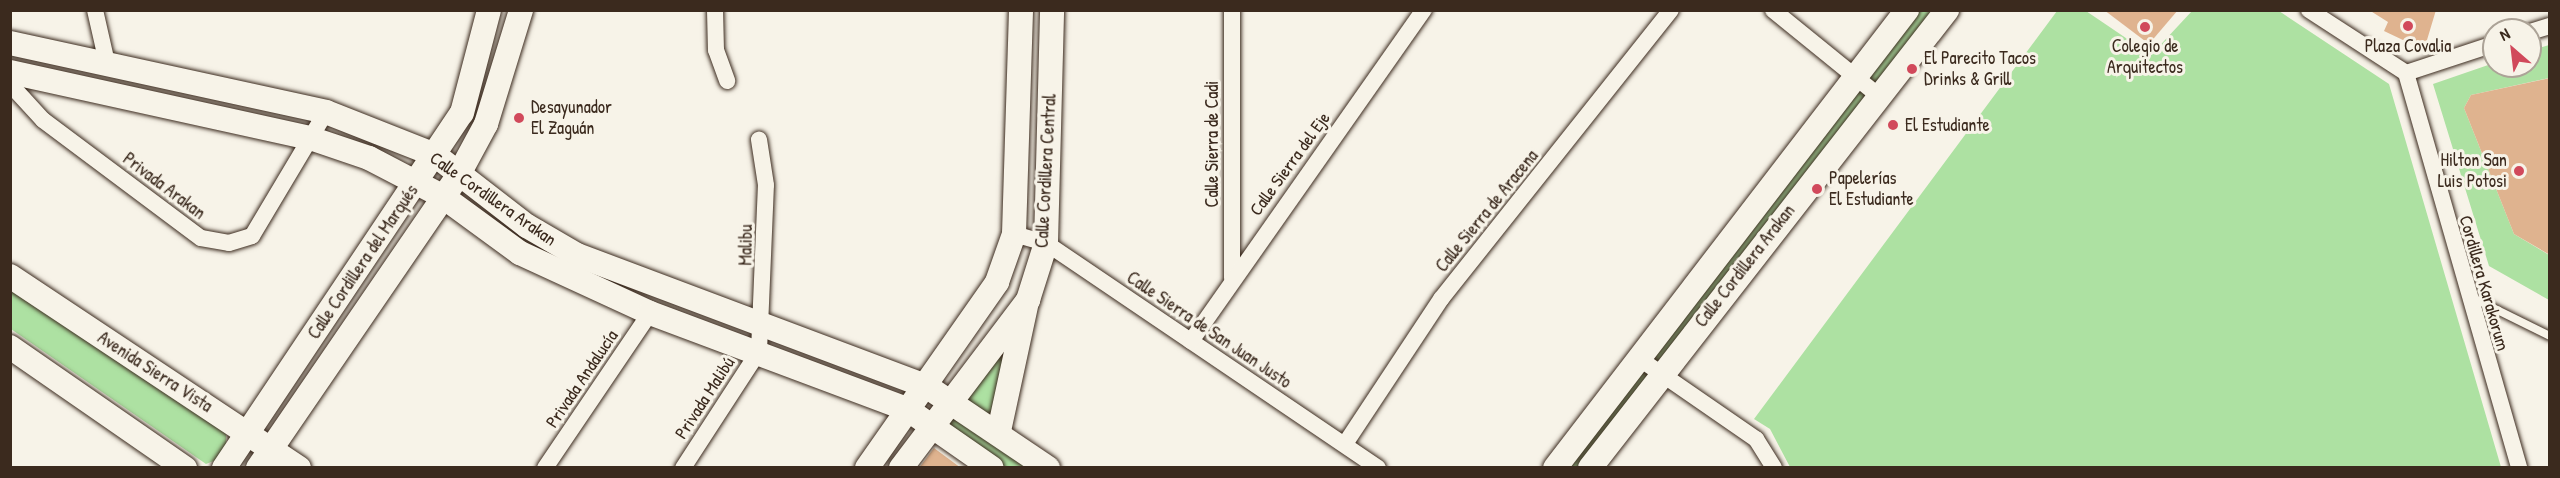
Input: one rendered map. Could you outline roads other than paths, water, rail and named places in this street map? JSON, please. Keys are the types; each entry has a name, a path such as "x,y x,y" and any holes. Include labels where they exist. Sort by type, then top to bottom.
{"street":[{"path":"95,10 108,67"},
{"name":"Calle Cordillera del Marqués","path":"224,468 462,113 489,10"},
{"name":"Calle Cordillera del Marqués","path":"264,458 459,174 486,124 521,10"},
{"path":"716,10 716,50 727,81"},
{"name":"Calle Cordillera Central","path":"867,468 997,282 1014,234 1021,10"},
{"name":"Calle Cordillera Central","path":"901,468 950,400 1028,300 1046,243 1052,10"},
{"name":"Calle Sierra de Cadi","path":"1232,10 1232,278"},
{"name":"Calle Sierra de Aracena","path":"1345,444 1441,299 1671,10"},
{"path":"1773,10 1856,80 1879,96"},
{"name":"Calle Cordillera Arakan","path":"1555,468 1637,357 1856,80 1906,10"},
{"name":"Calle Cordillera Arakan","path":"1590,468 1659,375 1947,10"},
{"path":"2309,10 2406,73 2482,48"},
{"name":"Calle Sierra del Eje","path":"1191,341 1232,278 1423,11"},
{"name":"Calle Cordillera Arakan","path":"10,43 108,67 326,112 435,155 577,255 763,322 926,386 999,431 1048,468"},
{"name":"Calle Cordillera Arakan","path":"10,72 310,138 418,181 520,253 650,313 759,351 907,409 932,424 992,468"},
{"name":"Cordillera Karakorum","path":"2406,73 2466,294 2519,468"},
{"name":"Privada Arakan","path":"10,84 71,141 201,238 220,242 252,236 326,112"},
{"name":"Malibu","path":"759,140 766,185 763,322 759,351"},
{"name":"Calle Sierra de San Juan Justo","path":"1014,234 1046,243 1378,468"},
{"name":"Avenida Sierra Vista","path":"10,276 248,433 264,458 299,468"},
{"path":"999,431 1028,300"},
{"name":"Privada Andalucía","path":"545,468 650,313"},
{"path":"10,346 184,468"},
{"name":"Privada Malibú","path":"683,468 759,351"},
{"path":"1637,357 1659,375 1756,439 1774,467"}],"lane":[{"path":"2466,294 2550,336"}],"place":[{"name":"Plaza Covalia","path":"2408,26"},
{"name":"Colegio de Arquitectos","path":"2145,27"},
{"name":"El Parecito Tacos Drinks & Grill","path":"1912,69"},
{"name":"Desayunador El Zaguán","path":"519,118"},
{"name":"El Estudiante","path":"1893,125"},
{"name":"Hilton San Luis Potosi","path":"2519,171"},
{"name":"Papelerías El Estudiante","path":"1817,189"}]}
